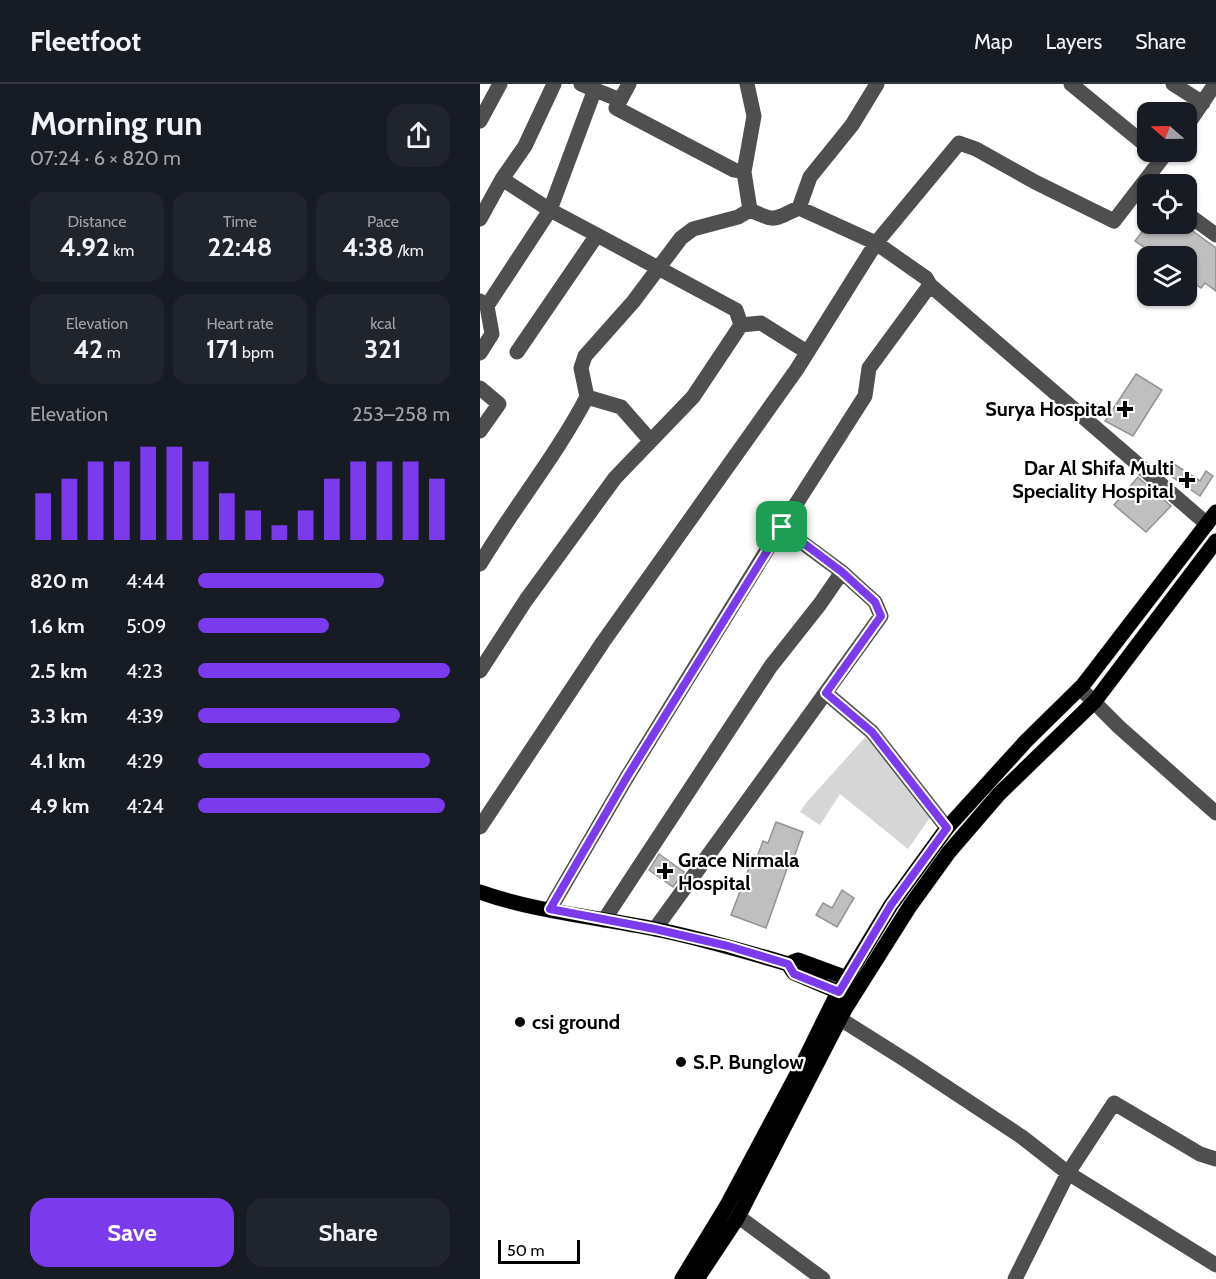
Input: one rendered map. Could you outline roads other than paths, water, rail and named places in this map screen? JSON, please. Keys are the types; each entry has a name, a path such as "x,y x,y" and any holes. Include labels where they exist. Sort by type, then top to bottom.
{"main road":[{"path":"835,1015 839,992 847,978 891,905 947,828 1037,730 1080,688 1211,518"},
{"path":"697,1279 835,1015 910,906 949,852 999,794 1095,701 1216,541"},
{"path":"1037,730 1053,742"},
{"path":"480,892 728,946 788,964 798,960 847,978"},
{"path":"788,964 794,974 839,992"},
{"path":"682,1279 732,1212"}],"street":[{"path":"480,122 500,84"},
{"path":"480,219 502,179 525,146 554,84"},
{"path":"629,84 616,108 734,170 744,172"},
{"path":"747,84 754,117 744,172 750,210"},
{"path":"750,210 772,219 781,218 799,208 810,177 852,125 877,84"},
{"path":"1071,84 1137,138"},
{"path":"1173,84 1203,103"},
{"path":"1197,111 1215,84"},
{"path":"480,353 492,334 483,303 550,210 588,87 620,100"},
{"path":"480,827 603,642 807,352 876,243 959,143 976,149 1035,182 1114,221 1137,194"},
{"path":"502,179 550,210 736,310 741,325"},
{"path":"799,208 876,243 926,278 930,285 1211,518"},
{"path":"480,564 499,532 525,498 572,426 587,397 581,368 585,356 633,302 681,238 693,229 738,217 750,210"},
{"path":"1197,221 1216,235"},
{"path":"517,352 597,235"},
{"path":"550,909 627,777 865,396 869,368 930,285"},
{"path":"741,325 760,323 807,352"},
{"path":"480,671 526,600 615,478 693,397 741,325"},
{"path":"480,388 499,404 480,431"},
{"path":"587,397 621,407 650,441"},
{"path":"655,929 881,616 875,602 842,572 782,527"},
{"path":"604,920 771,666 842,572"},
{"path":"1080,688 1119,727 1216,813"},
{"path":"826,693 872,732 947,828"},
{"path":"835,1015 1022,1137 1068,1173 1216,1265"},
{"path":"1015,1279 1068,1173 1114,1103 1200,1154 1216,1159"},
{"path":"732,1212 823,1279"}],"place":[{"name":"Surya Hospital","path":"1125,409"},
{"name":"Dar Al Shifa Multi Speciality Hospital","path":"1187,480"},
{"name":"Grace Nirmala Hospital","path":"665,871"},
{"name":"csi ground","path":"520,1022"},
{"name":"S.P. Bunglow","path":"681,1062"}]}
